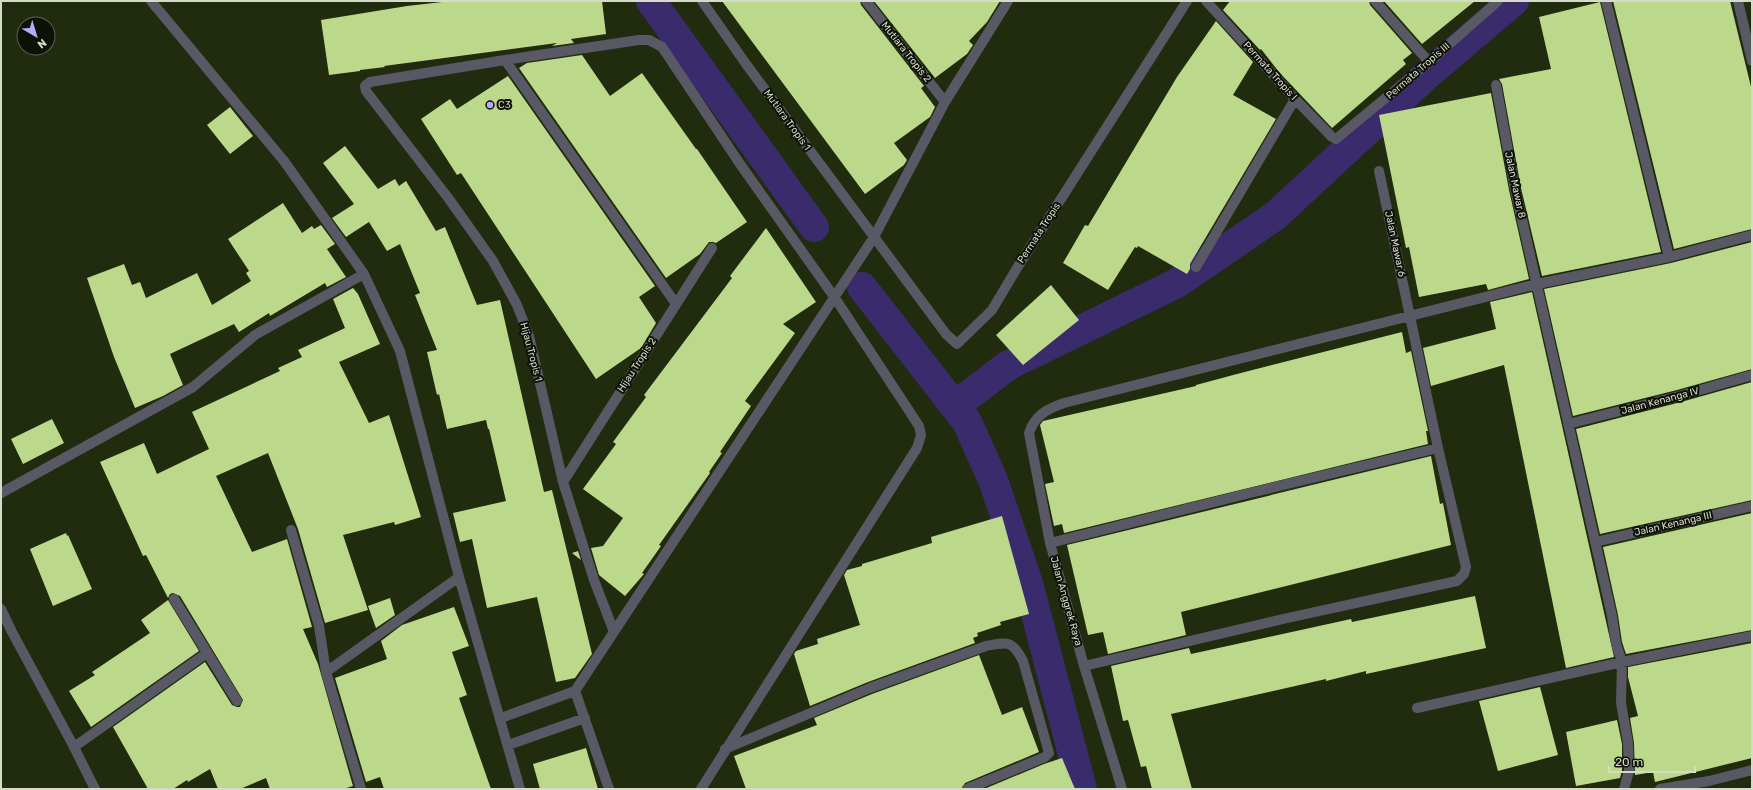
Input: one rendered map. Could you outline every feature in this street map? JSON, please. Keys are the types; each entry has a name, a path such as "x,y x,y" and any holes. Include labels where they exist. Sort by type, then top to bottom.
{"street":[{"path":"151,1 284,161 364,274 400,351 459,577 501,718 520,789"},
{"name":"Mutiara Tropis 1","path":"702,1 874,237"},
{"name":"Mutiara Tropis 2","path":"866,1 946,102"},
{"path":"501,718 575,691 874,237 946,102 1008,1"},
{"name":"Permata Tropis","path":"874,237 946,334 956,344 992,310 1017,268 1187,1"},
{"name":"Permata Tropis I","path":"1206,1 1295,99 1332,138 1336,139"},
{"path":"1375,1 1429,62"},
{"name":"Permata Tropis III","path":"1336,139 1429,62 1498,1"},
{"path":"1606,1 1669,257"},
{"path":"1738,1 1752,61"},
{"path":"676,304 506,60 639,40 649,40 662,47 740,164 835,298 920,426 921,435 917,448 701,789"},
{"name":"Hijau Tropis 1","path":"506,60 376,80 365,86 366,91 449,198 492,260 517,305 529,336 563,482 594,580 614,632"},
{"name":"Jalan Mawar 8","path":"1496,85 1515,189 1612,616 1616,644 1622,662"},
{"path":"1196,267 1295,99"},
{"name":"Jalan Mawar 6","path":"1084,666 1283,619 1457,582 1464,574 1466,567 1438,448 1379,171"},
{"path":"1411,316 1537,284 1669,257 1752,236"},
{"name":"Hijau Tropis 2","path":"563,482 712,248"},
{"path":"1,493 193,387 255,335 364,274"},
{"name":"Jalan Anggrek Raya","path":"1122,789 1084,666 1050,544 1029,433 1032,424 1041,413 1064,403 1411,316"},
{"name":"Jalan Kenanga IV","path":"1568,424 1752,376"},
{"path":"1050,544 1250,492 1438,448"},
{"name":"Jalan Kenanga III","path":"1595,542 1752,506"},
{"path":"291,530 319,626 326,672 361,789"},
{"path":"326,672 459,577"},
{"path":"174,599 237,701"},
{"path":"1,609 95,789"},
{"path":"1417,708 1622,662 1752,636"},
{"path":"725,749 870,688 986,646 1004,643 1016,647 1023,661 1049,753 1045,757 967,789"},
{"path":"74,747 207,653"},
{"path":"1622,662 1620,703 1628,743 1629,771 1624,789"},
{"path":"575,691 609,789"},
{"path":"508,745 585,718"},
{"path":"1660,789 1710,785 1752,770"}],"building":[{"path":"451,1 602,1 606,34 571,39 574,43 552,46 557,43 384,66 385,67 329,75 321,20 407,6"},
{"path":"722,1 860,1 861,5 924,86 921,88 935,107 930,117 894,143 907,160 904,165 865,194"},
{"path":"874,1 1000,1 987,22 969,41 973,45 967,54 935,78"},
{"path":"1230,1 1369,1 1370,5 1412,53 1403,60 1406,64 1332,128 1279,72 1261,49 1260,50 1223,10"},
{"path":"1384,1 1475,1 1422,44"},
{"path":"1613,1 1730,1 1752,91 1752,229 1674,249"},
{"path":"1600,2 1661,252 1542,276 1521,188 1502,84 1499,79 1551,69 1539,17"},
{"path":"1216,21 1253,62 1233,95 1276,119 1190,264 1190,269 1187,274 1138,246 1137,248 1135,247 1108,290 1063,263 1085,225 1088,226 1177,77"},
{"path":"582,55 610,96 642,73 747,222 716,243 709,242 700,254 666,278 519,68 527,63"},
{"path":"508,76 655,286 639,297 656,323 641,348 596,379 461,173 457,175 421,119 450,99 457,109"},
{"path":"1491,93 1509,190 1529,279 1488,290 1486,284 1419,297 1409,247 1406,248 1379,115"},
{"path":"230,107 253,136 230,154 207,125"},
{"path":"345,146 378,189 395,179 399,186 406,181 436,231 445,227 477,305 500,300 544,492 552,490 592,654 575,678 556,682 537,597 487,608 472,539 460,542 453,513 506,501 489,429 486,420 447,429 427,352 437,350 415,295 420,293 400,244 387,251 369,222 346,237 332,218 354,204 323,163"},
{"path":"283,203 302,233 312,226 314,229 321,225 335,244 327,249 346,277 327,287 325,283 270,316 269,313 239,332 234,324 170,354 183,385 163,396 135,408 114,357 87,278 124,264 132,285 140,282 146,298 197,273 212,305 251,281 246,273 249,271 228,239"},
{"path":"766,228 816,302 783,324 795,333 745,401 751,406 720,452 722,453 709,472 710,473 659,545 661,546 642,573 644,574 625,596 599,575 591,548 603,546 623,518 583,489 616,444 613,442 646,397 644,395 732,278 730,276"},
{"path":"1752,242 1752,369 1677,390 1573,416 1544,289 1671,263"},
{"path":"1051,285 1079,320 1023,365 996,335"},
{"path":"353,288 358,294 380,344 339,362 369,423 389,415 421,517 395,525 394,522 343,535 368,610 325,623 298,529 268,453 216,476 252,552 287,539 312,627 303,629 318,664 353,786 343,789 270,789 266,778 240,789 218,789 210,769 188,782 187,780 173,789 148,789 113,727 205,662 232,705 240,707 243,700 180,596 173,593 170,594 168,598 146,555 143,556 100,462 144,443 157,474 209,449 192,412 280,371 278,368 302,357 298,350 345,328 333,299"},
{"path":"1532,292 1614,657 1566,668 1504,365 1431,386 1423,348 1496,329 1490,302"},
{"path":"1402,332 1406,353 1411,351 1428,431 1426,431 1428,444 1064,533 1062,524 1054,526 1045,484 1054,482 1040,425 1043,421 1196,386 1237,374"},
{"path":"1752,382 1752,500 1600,534 1576,429"},
{"path":"52,419 64,443 23,464 11,439"},
{"path":"1431,456 1440,504 1443,503 1451,545 1181,612 1186,635 1108,654 1103,632 1088,635 1067,545"},
{"path":"1752,513 1752,630 1626,654 1622,642 1618,615 1603,547"},
{"path":"1002,516 1029,614 1000,622 1001,625 977,633 978,636 973,638 975,643 868,682 810,706 794,654 796,651 818,644 817,639 860,625 844,575 847,570 932,543 931,537"},
{"path":"66,533 92,589 53,606 30,549"},
{"path":"578,551 581,560 572,553"},
{"path":"1475,596 1486,648 1366,674 1366,671 1326,681 1326,679 1171,714 1192,789 1152,789 1146,766 1141,767 1128,720 1123,721 1111,666 1189,648 1191,654 1351,619 1352,622"},
{"path":"390,598 395,615 376,628 368,606"},
{"path":"168,600 199,651 91,727 69,691 95,675 92,672 150,633 141,620"},
{"path":"454,607 469,646 452,652 467,695 459,698 491,789 384,789 380,777 366,782 335,678 387,659 381,641 402,625"},
{"path":"1752,643 1752,758 1655,782 1653,772 1635,775 1634,743 1630,718 1638,716 1628,677 1628,667"},
{"path":"979,655 1002,715 1022,707 1039,752 965,783 961,789 746,789 734,756 817,725 814,718 872,694"},
{"path":"1540,687 1558,755 1498,771 1479,701"},
{"path":"1617,720 1622,744 1622,770 1620,778 1576,786 1566,732"},
{"path":"586,748 598,789 540,789 533,764"},
{"path":"1062,758 1075,789 984,789 1044,764"}],"waterway":[{"path":"651,1 814,227"},
{"path":"955,406 1007,366 1177,283 1275,216 1429,73 1514,1"},
{"path":"862,287 967,422 993,480 1028,583 1082,789"}],"place":[{"name":"C3","path":"490,105"}]}
